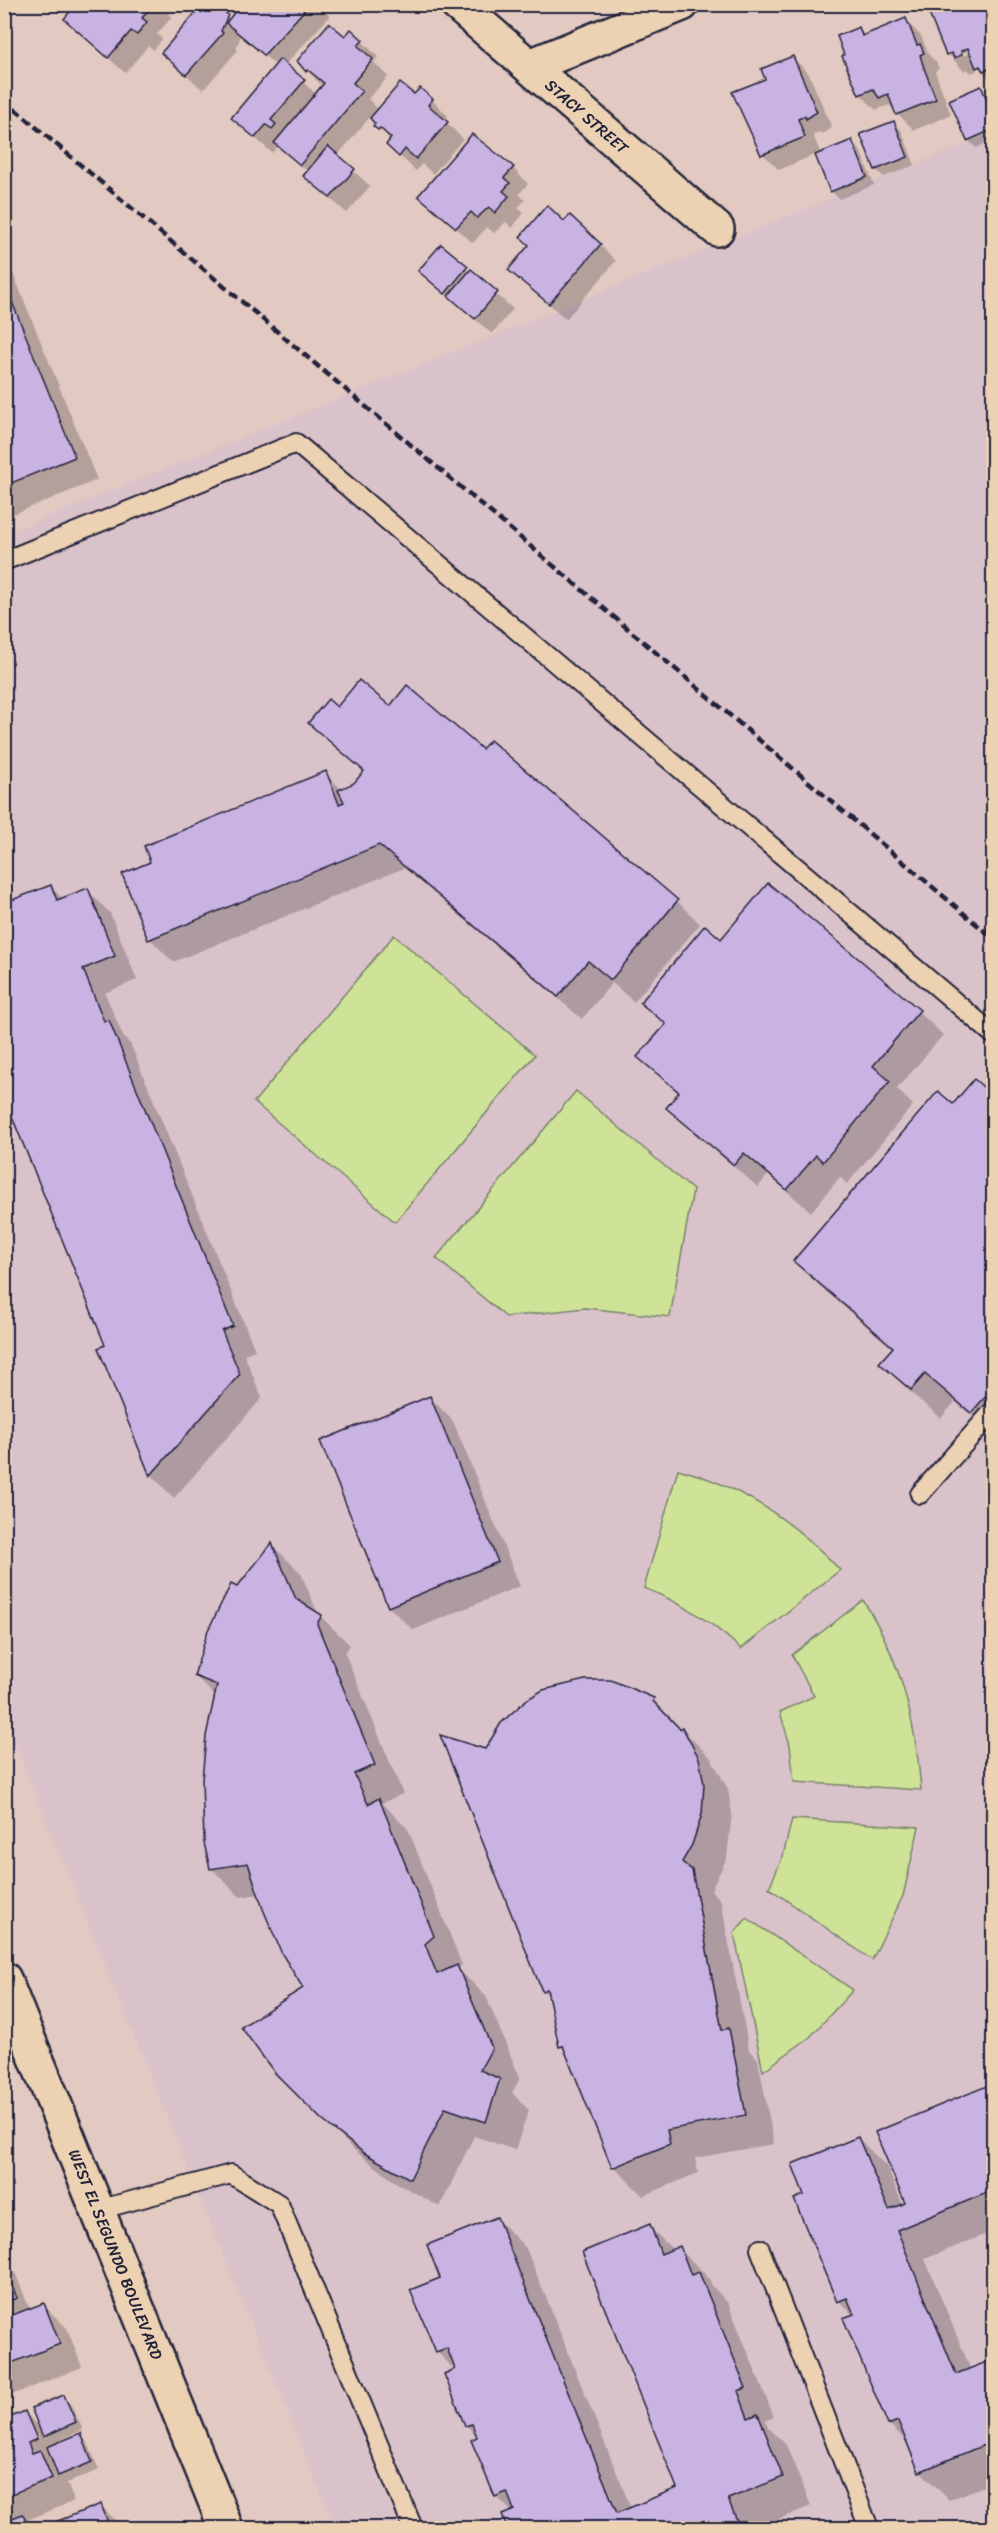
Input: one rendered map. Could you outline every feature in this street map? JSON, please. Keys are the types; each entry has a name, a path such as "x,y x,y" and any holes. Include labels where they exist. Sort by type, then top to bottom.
{"main road":[{"name":"STACY STREET","path":"457,4 717,229"},
{"path":"530,66 682,4"},
{"name":"WEST EL SEGUNDO BOULEVARD","path":"4,1979 226,2529"}],"lane":[{"path":"4,561 296,443 993,1035"},
{"path":"920,1494 993,1410"},
{"path":"98,2210 231,2174 279,2204 413,2529"},
{"path":"760,2248 869,2529"}],"shaded area":[{"path":"993,133 993,2528 335,2528 5,1720 5,534"}],"green space":[{"path":"394,935 535,1055 395,1222 254,1102"},
{"path":"576,1091 693,1190 670,1317 585,1308 506,1317 436,1258"},
{"path":"678,1469 724,1485 766,1508 805,1537 840,1570 741,1649 696,1614 644,1588"},
{"path":"863,1600 897,1668 915,1740 921,1790 794,1782 790,1745 780,1712 814,1696 792,1655"},
{"path":"792,1819 919,1827 903,1896 872,1960 769,1888 783,1856"},
{"path":"747,1918 853,1990 810,2037 763,2071 734,1933"}],"building":[{"path":"76,4 153,4 142,18 147,22 137,35 131,31 108,58 64,19"},
{"path":"203,4 215,4 228,15 221,31 223,33 186,75 161,53"},
{"path":"241,4 310,4 264,55 226,23"},
{"path":"938,4 994,4 994,82 988,69 983,71 980,66 976,68 968,48 961,51 962,55 954,58 952,53 946,55 927,9"},
{"path":"906,18 917,45 920,44 924,53 920,55 936,99 896,115 888,94 879,98 873,89 859,95 842,56 844,55 837,36 859,27 862,36"},
{"path":"329,23 345,36 351,29 363,40 358,46 373,59 353,83 362,91 300,165 274,143 324,83 308,70 306,72 297,61"},
{"path":"793,56 817,112 806,119 805,116 798,119 805,137 761,155 732,92 765,79 761,69"},
{"path":"280,59 305,80 271,120 276,124 272,129 266,125 255,138 231,118"},
{"path":"400,83 414,94 420,88 433,99 428,105 448,122 416,159 405,149 399,157 386,145 391,138 380,128 378,130 373,126 375,124 370,118"},
{"path":"981,86 994,116 994,129 967,141 949,100"},
{"path":"894,121 908,157 875,170 860,134"},
{"path":"472,134 514,167 504,178 510,183 503,191 509,196 495,213 489,207 477,218 471,212 456,228 418,196"},
{"path":"852,140 867,177 830,192 815,155"},
{"path":"328,146 355,169 330,198 303,176"},
{"path":"547,205 564,221 570,215 601,244 549,304 508,270 529,245 520,237"},
{"path":"441,244 468,266 445,294 418,271"},
{"path":"471,269 498,292 475,319 448,296"},
{"path":"4,282 75,457 4,486"},
{"path":"359,680 390,706 407,685 482,749 490,740 678,900 611,980 588,961 558,997 379,845 148,940 122,874 150,862 144,846 326,771 339,804 344,802 338,790 354,783 364,771 308,723 328,699 337,707"},
{"path":"768,883 920,1010 873,1066 890,1081 823,1162 816,1155 787,1190 744,1153 734,1165 666,1108 679,1092 637,1057 666,1024 640,1003 705,925 721,939"},
{"path":"51,885 57,900 88,888 115,956 83,969 104,1021 109,1020 233,1326 222,1331 240,1374 150,1476 98,1348 105,1345 4,1097 11,1093 4,1077 4,903"},
{"path":"974,1079 994,1096 994,1387 971,1413 925,1374 911,1390 879,1363 893,1347 793,1261 938,1091 953,1104"},
{"path":"430,1396 498,1562 388,1607 320,1441"},
{"path":"272,1543 296,1599 322,1615 317,1624 375,1765 354,1774 368,1804 379,1798 434,1936 425,1944 437,1974 457,1965 492,2048 480,2070 500,2079 486,2122 445,2108 410,2179 364,2153 322,2120 274,2072 241,2027 303,1988 282,1954 263,1909 248,1863 210,1869 204,1843 202,1780 206,1736 217,1685 194,1676 208,1630 231,1584 237,1587"},
{"path":"585,1680 611,1680 654,1698 653,1701 680,1729 682,1727 699,1758 704,1784 702,1814 692,1845 682,1862 692,1870 722,2030 729,2028 746,2115 667,2130 670,2144 612,2168 563,2046 559,2047 547,1989 542,1991 440,1735 485,1749 501,1723 526,1700 543,1690"},
{"path":"994,2083 994,2190 897,2230 956,2374 994,2359 994,2451 987,2453 984,2445 919,2472 898,2421 888,2425 843,2318 854,2314 847,2298 837,2302 794,2199 804,2195 792,2164 858,2137 889,2210 905,2203 875,2132"},
{"path":"497,2217 617,2513 677,2488 582,2252 650,2224 661,2254 680,2246 691,2275 699,2272 746,2388 738,2391 748,2418 758,2414 783,2477 728,2499 740,2528 507,2528 502,2515 514,2510 507,2492 495,2497 471,2440 477,2437 472,2424 465,2426 444,2374 455,2369 447,2348 436,2352 410,2290 440,2278 427,2245"},
{"path":"4,2267 17,2298 4,2303"},
{"path":"44,2303 60,2344 4,2366 4,2313 10,2311 12,2315"},
{"path":"64,2395 76,2422 43,2437 31,2408"},
{"path":"25,2411 37,2439 28,2443 32,2453 40,2450 52,2478 4,2497 4,2420"},
{"path":"81,2433 92,2462 58,2476 47,2447"},
{"path":"101,2504 110,2528 40,2528"},
{"path":"23,2514 29,2528 4,2528 4,2521"}],"railway":[{"path":"4,100 994,939"}]}
